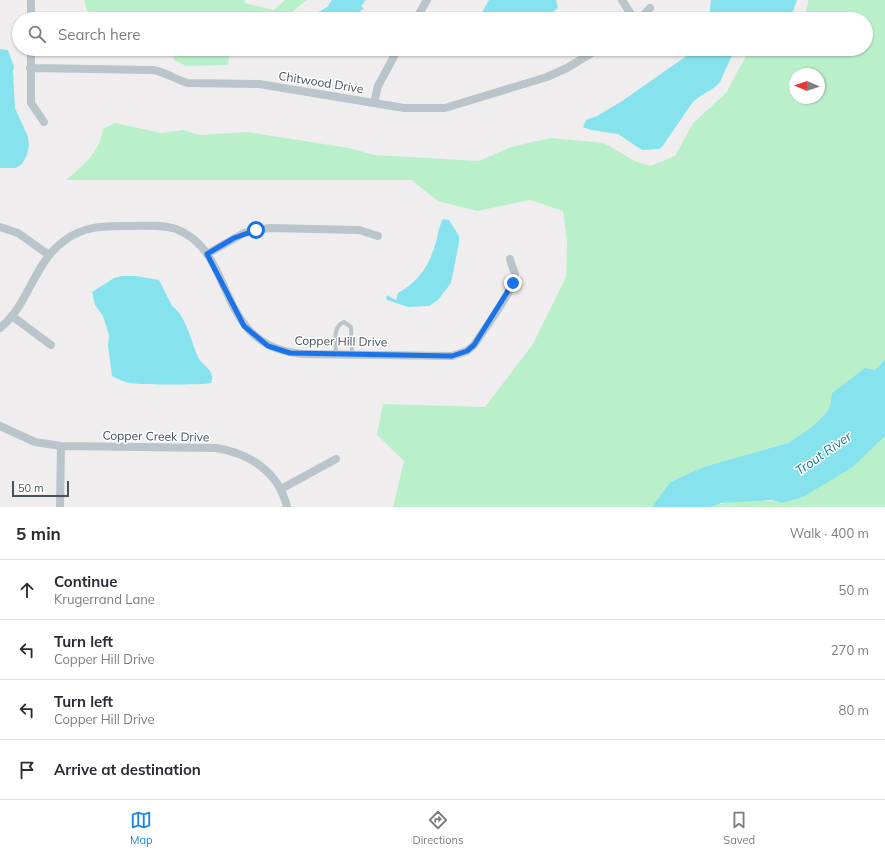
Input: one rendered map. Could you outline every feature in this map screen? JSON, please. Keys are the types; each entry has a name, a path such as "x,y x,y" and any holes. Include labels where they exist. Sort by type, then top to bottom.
{"street":[{"path":"31,0 31,12"},
{"path":"420,12 427,0"},
{"path":"622,0 630,12"},
{"path":"646,12 650,8"},
{"path":"31,56 31,102 44,122"},
{"path":"374,103 378,86 394,56"},
{"name":"Chitwood Drive","path":"30,68 153,70 163,72 180,81 188,83 259,84 417,109 445,108 459,105 557,74 587,56"},
{"name":"Copper Hill Drive","path":"0,328 12,316 49,255 64,240 89,228 105,226 162,227 174,229 190,236 207,254 244,326 268,346 290,353 452,356 467,351 474,345 513,283 515,274 510,259"},
{"path":"0,227 18,233 49,255"},
{"path":"207,254 244,233 269,228 359,230 378,236"},
{"path":"12,316 50,345"},
{"name":"Copper Creek Drive","path":"0,426 35,442 61,446 208,448 230,450 241,454 262,466 281,489 288,507"},
{"path":"60,507 61,446"},
{"path":"281,489 336,459"}],"lane":[{"path":"336,354 337,328 340,323 344,322 351,327 352,354"}],"green space":[{"path":"84,0 245,0 245,3 274,10 285,0 307,0 292,12 87,11"},
{"path":"808,0 885,0 885,359 875,370 865,369 832,393 830,406 826,413 812,427 788,443 706,466 670,482 652,507 393,507 404,461 377,435 383,404 485,407 533,344 566,277 567,241 563,211 530,200 477,211 438,201 411,180 66,180 90,158 98,145 103,129 115,123 161,133 183,130 199,135 248,132 349,148 374,155 479,161 511,147 551,138 604,143 635,161 650,166 675,156 693,123 726,93 746,56 873,56 873,12 805,12"},
{"path":"174,56 229,56 228,65 186,66 174,60"},
{"path":"885,436 885,507 712,507 727,502 746,500 766,500 782,503 853,467"}],"water":[{"path":"332,0 366,0 361,6 364,9 359,12 318,12 327,7"},
{"path":"489,0 556,0 558,8 553,12 482,12"},
{"path":"711,0 797,0 792,12 710,12"},
{"path":"0,49 8,50 14,67 15,108 28,137 29,145 27,155 22,164 16,168 0,168"},
{"path":"732,56 720,82 692,103 662,147 659,149 642,150 618,134 591,130 583,127 586,120 597,116 622,101 685,57"},
{"path":"443,219 449,220 459,236 451,283 438,300 429,306 408,307 387,300 387,295 396,300 398,293 417,279 422,273 433,253"},
{"path":"122,276 136,276 159,280 172,306 181,316 199,359 210,371 212,375 211,383 135,384 112,376 108,346 109,335 103,316 95,305 92,292 114,278"},
{"name":"Trout River","path":"885,359 885,436 853,467 803,497 782,503 771,500 721,503 712,507 652,507 670,482 706,466 788,443 812,427 826,413 830,406 832,393 865,368 875,370"}],"route":[{"path":"256,230 244,233 207,254 244,326 268,346 290,353 452,356 460,354 467,351 474,345 508,294 513,283"}]}
